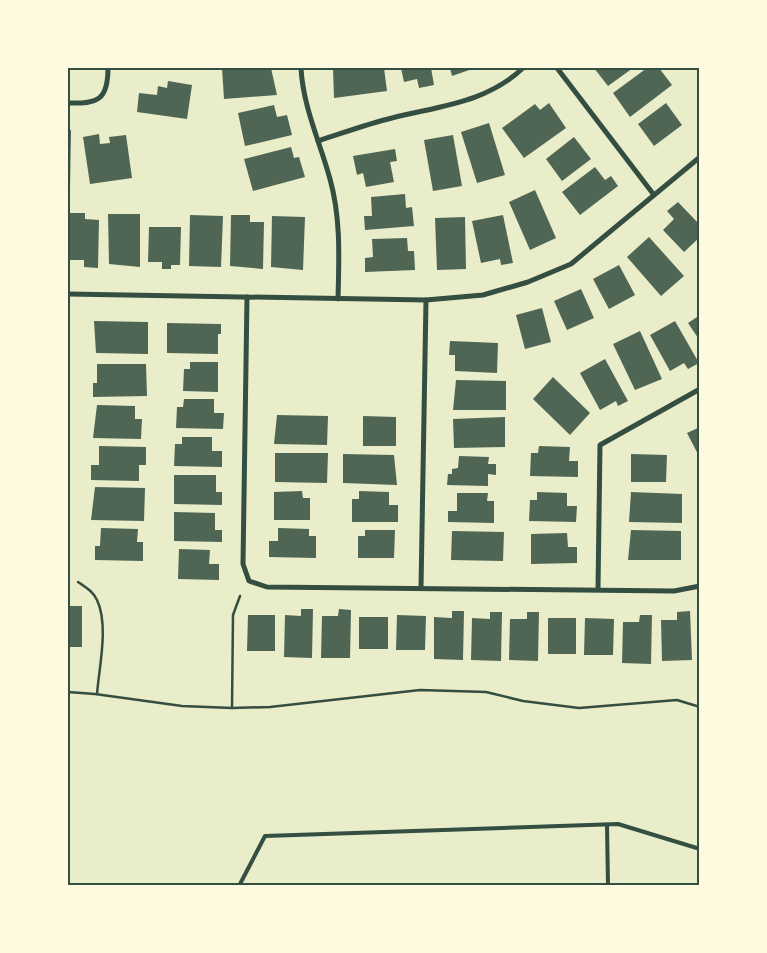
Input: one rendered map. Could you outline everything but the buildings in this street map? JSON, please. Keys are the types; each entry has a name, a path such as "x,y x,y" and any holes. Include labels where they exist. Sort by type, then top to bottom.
{"street":[{"path":"68,103 93,102 101,98 106,89 108,68"},
{"path":"301,68 302,83 309,115 337,209 339,243 338,299"},
{"path":"318,141 371,123 457,104 479,96 512,78 523,68"},
{"path":"557,68 654,195"},
{"path":"68,294 426,300 483,295 528,282 571,264 700,157"},
{"path":"248,297 243,564 249,581 267,587 674,591 700,586"},
{"path":"421,588 426,300"},
{"path":"598,589 600,445 700,389"}],"lane":[{"path":"239,886 265,836 618,824 700,849"},
{"path":"607,825 608,886"}],"path":[{"path":"78,582 91,591 98,600 102,617 97,694"},
{"path":"232,708 233,615 240,596"},
{"path":"68,692 97,694 182,706 232,708 270,707 420,690 486,692 523,701 579,708 677,700 700,707"}]}
